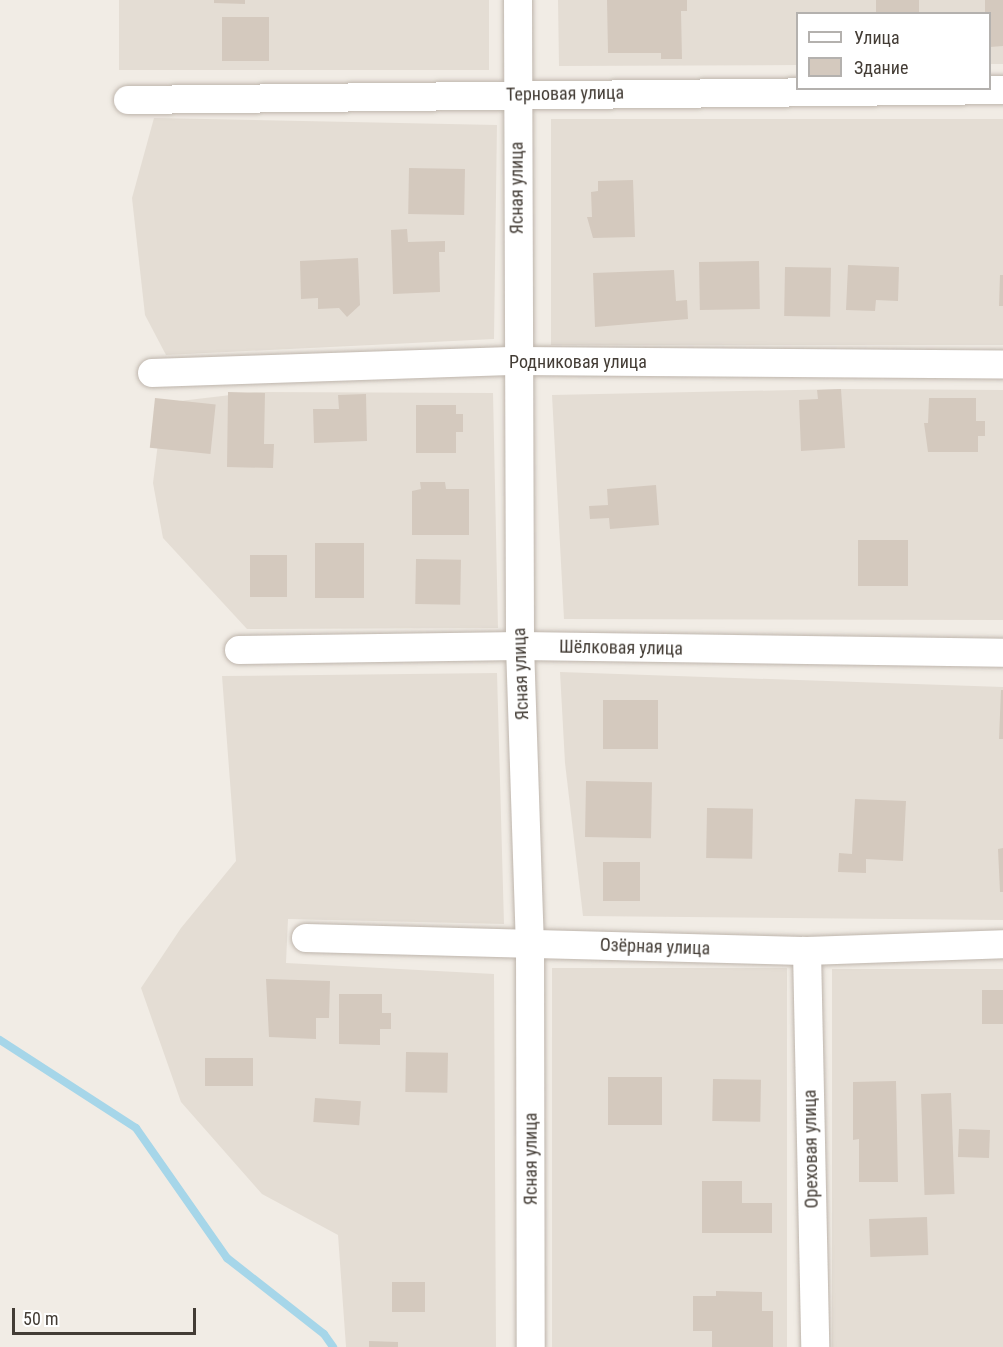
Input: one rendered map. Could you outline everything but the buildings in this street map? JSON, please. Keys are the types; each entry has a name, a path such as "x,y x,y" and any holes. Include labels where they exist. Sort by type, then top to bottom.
{"street":[{"name":"Ясная улица","path":"518,0 520,646 530,944 531,1347"},
{"name":"Терновая улица","path":"128,100 1003,90"},
{"name":"Родниковая улица","path":"152,374 518,361 1003,364"},
{"name":"Шёлковая улица","path":"239,650 520,646 1003,653"},
{"name":"Озёрная улица","path":"306,938 807,951 1003,944"},
{"name":"Ореховая улица","path":"807,951 816,1347"}],"shaded area":[{"path":"119,0 489,0 489,70 119,70"},
{"path":"558,0 1003,0 1003,64 991,64 991,12 796,12 796,65 559,66"},
{"path":"154,118 497,125 494,339 166,355 145,315 132,198"},
{"path":"551,119 1003,119 1003,345 551,345"},
{"path":"841,389 1003,390 1003,620 564,619 552,395"},
{"path":"256,392 493,393 498,628 247,629 163,538 153,483 163,403"},
{"path":"560,672 1003,687 1003,920 583,916 565,763"},
{"path":"497,673 504,924 288,919 286,963 494,974 496,1347 346,1347 338,1235 262,1194 181,1102 141,988 181,928 236,861 222,676"},
{"path":"552,968 787,968 787,1347 552,1347"},
{"path":"832,969 1003,969 1003,1347 832,1347"}],"waterway":[{"path":"0,1040 136,1128 227,1258 324,1334 333,1347"}]}
